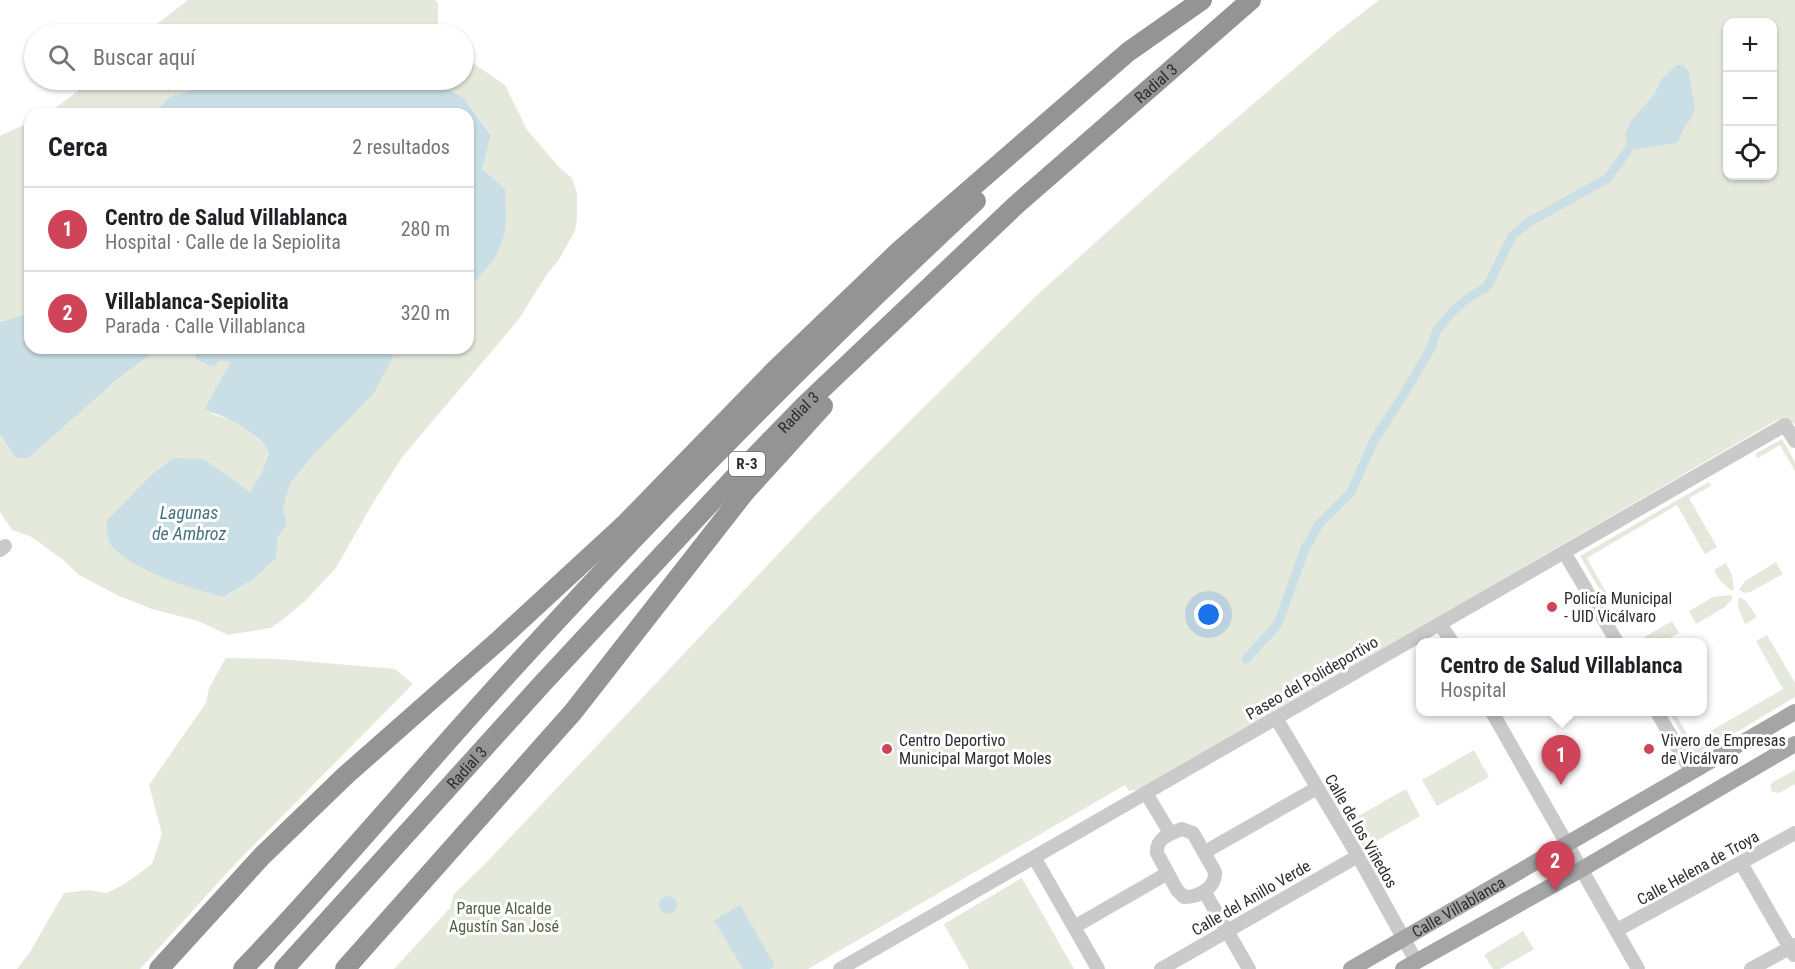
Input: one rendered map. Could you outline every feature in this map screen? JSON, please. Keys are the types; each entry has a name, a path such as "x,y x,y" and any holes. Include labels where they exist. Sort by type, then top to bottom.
{"highway":[{"path":"159,969 262,856 346,774 498,641 626,523 774,371 900,250 1128,52 1202,0"},
{"name":"Radial 3","path":"243,969 518,663 786,383 996,182 1202,0"},
{"name":"Radial 3","path":"284,969 534,693 731,481 806,404 1016,205 1251,0"},
{"path":"345,969 573,712 745,492 813,416 938,291 1022,212 1103,129"}],"main road":[{"name":"Calle Villablanca","path":"1351,969 1795,712"},
{"name":"Calle Villablanca","path":"1409,965 1582,869 1795,744"}],"street":[{"name":"Paseo del Polideportivo","path":"840,969 1785,425 1795,441"},
{"path":"1564,552 1615,638"},
{"path":"1440,624 1449,638"},
{"path":"1495,716 1638,969"},
{"path":"1660,716 1691,771"},
{"name":"Calle de los Viñedos","path":"1276,718 1358,856 1403,939 1409,965"},
{"path":"1206,852 1317,788"},
{"path":"1146,793 1170,833"},
{"path":"1188,829 1194,833 1206,852 1216,879 1204,891 1192,897 1184,897 1177,890 1157,854 1157,847 1160,841 1170,833 1188,829"},
{"name":"Calle Helena de Troya","path":"1617,930 1795,833"},
{"name":"Calle del Anillo Verde","path":"1161,969 1358,856"},
{"path":"1034,857 1098,969"},
{"path":"1741,863 1794,950"},
{"path":"1074,927 1168,873"},
{"path":"1204,891 1249,969"},
{"path":"1751,969 1794,950"},
{"path":"1769,969 1794,950"}],"green space":[{"path":"188,0 435,0 438,3 438,24 157,24"},
{"name":"Parque Alcalde Agustín San José","path":"1379,0 1795,0 1795,424 1777,420 1141,789 1129,791 1125,785 808,969 394,969 450,908 454,894 814,516 1036,296 1177,169 1335,34"},
{"path":"474,64 505,85 527,130 559,167 572,178 577,193 575,231 519,319 403,456 336,568 305,601 271,628 228,635 198,621 152,609 119,596 79,575 62,559 30,536 12,530 0,512 0,434 16,458 151,354 203,354 219,361 232,362 211,414 235,423 265,445 269,451 262,472 250,493 205,460 173,458 152,474 107,520 225,597 255,578 276,558 278,537 287,524 283,510 290,484 393,357 392,354 474,354 474,282 497,253 502,243 506,221 499,200 482,169 491,134 474,112 474,108 471,108 463,97 450,90 474,90"},
{"path":"79,90 192,90 169,97 159,108 55,108"},
{"path":"24,125 24,315 0,322 0,136"},
{"path":"1782,439 1795,462 1795,471 1780,445 1758,458 1755,454"},
{"path":"1709,482 1711,486 1689,498 1717,547 1705,554 1677,505 1587,558 1613,605 1610,607 1580,556"},
{"path":"1776,562 1783,574 1750,592 1745,593 1739,590 1745,581"},
{"path":"1726,563 1732,575 1734,590 1721,582 1714,570"},
{"path":"1729,595 1732,599 1725,607 1696,624 1689,611 1713,597"},
{"path":"1739,597 1746,601 1757,617 1745,624 1738,607"},
{"path":"1672,621 1679,633 1670,638 1643,638"},
{"path":"1767,635 1795,683 1795,697 1695,757 1671,716 1676,716 1692,742 1783,689 1756,641"},
{"path":"226,658 278,659 395,669 413,684 235,864 140,969 17,969 30,952 64,893 88,890 107,893 126,883 152,864 162,834 149,785 206,703 209,688"},
{"path":"1474,750 1489,777 1437,806 1422,780"},
{"path":"1795,770 1795,784 1779,793 1772,792 1770,786 1773,782"},
{"path":"1406,789 1420,816 1364,848 1349,821"},
{"path":"1022,878 1074,969 969,969 944,924"},
{"path":"1523,931 1534,949 1500,969 1493,969 1484,955"}],"water":[{"path":"1677,65 1683,65 1688,70 1695,107 1692,117 1677,143 1628,150 1625,134 1631,121 1655,93 1661,79"},
{"path":"192,90 450,90 463,97 471,108 159,108 169,97"},
{"path":"474,112 491,135 482,169 505,189 506,216 503,240 496,256 474,282"},
{"path":"24,315 24,354 151,354 113,383 28,458 16,458 0,434 0,322"},
{"name":"Lagunas de Ambroz","path":"195,354 392,354 393,357 374,393 314,454 290,484 283,510 287,524 278,537 276,558 255,578 224,597 180,584 146,570 118,552 110,543 108,535 107,520 152,474 173,458 204,459 250,492 262,472 269,452 265,446 242,427 205,408 231,362 219,361 214,367 197,360"},
{"path":"668,896 674,899 677,905 674,911 668,914 662,911 659,905 662,899"},
{"path":"740,905 775,966 770,969 743,969 713,921"}],"waterway":[{"path":"1246,659 1278,624 1304,551 1319,524 1351,492 1374,440 1431,348 1436,332 1452,312 1471,296 1487,287 1512,236 1529,222 1608,178 1628,150"}],"place":[{"name":"Policía Municipal - UID Vicálvaro","path":"1552,607"},
{"name":"Centro Deportivo Municipal Margot Moles","path":"887,749"},
{"name":"Vivero de Empresas de Vicálvaro","path":"1649,749"},
{"name":"Centro de Salud Villablanca","path":"1561,785"},
{"name":"Villablanca-Sepiolita","path":"1555,891"}]}
